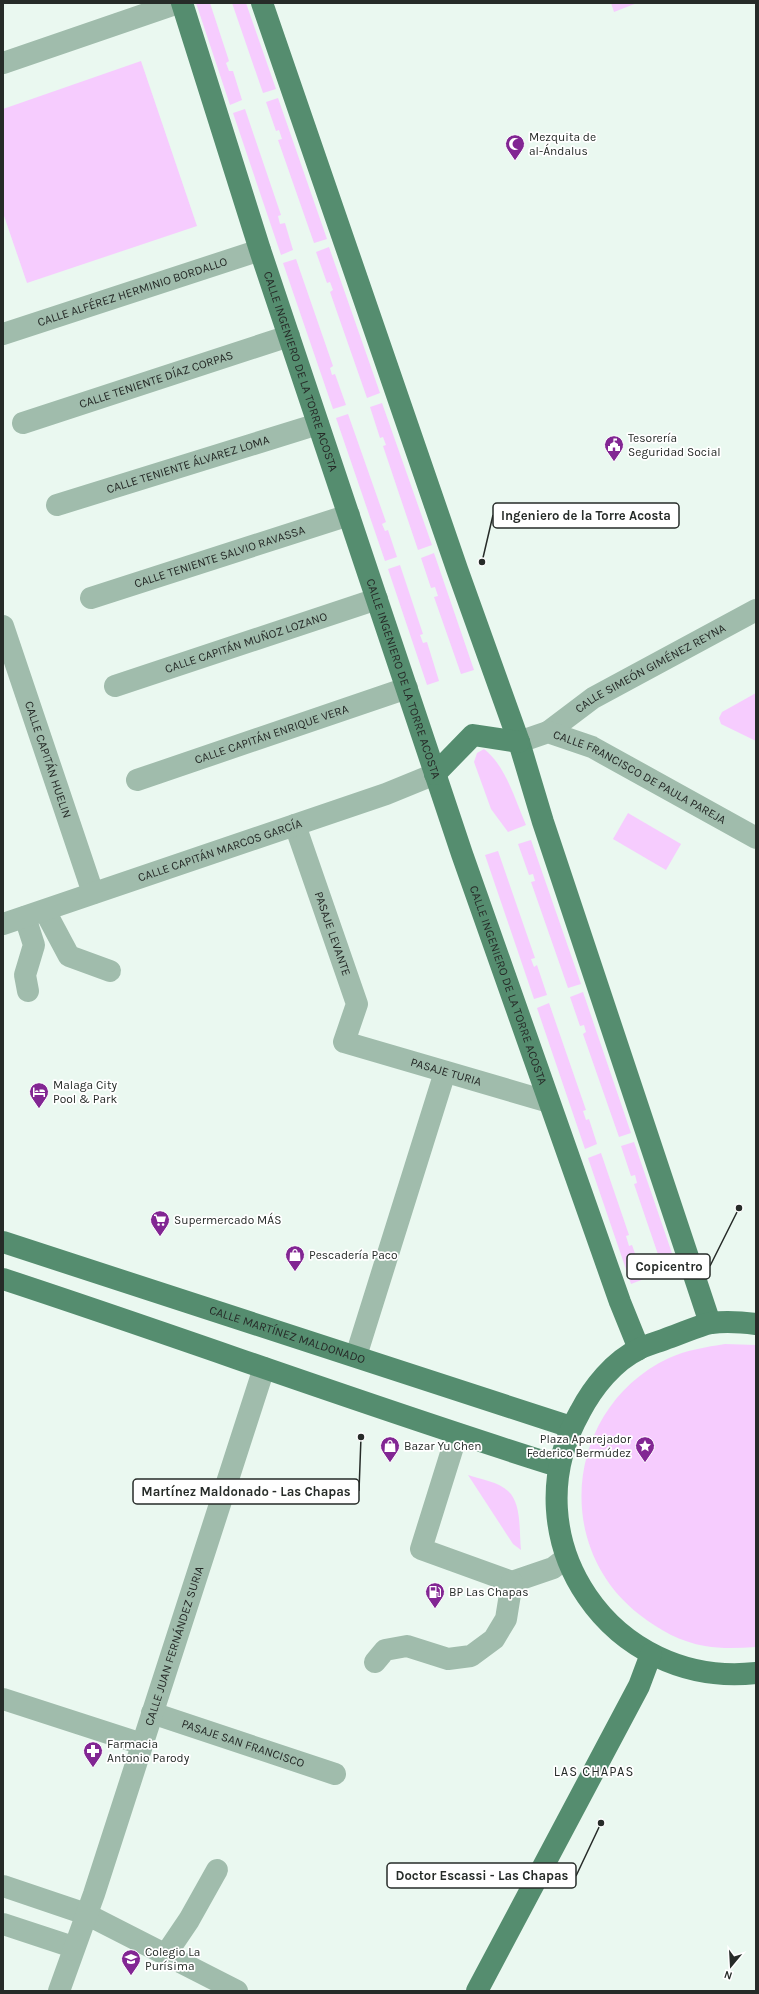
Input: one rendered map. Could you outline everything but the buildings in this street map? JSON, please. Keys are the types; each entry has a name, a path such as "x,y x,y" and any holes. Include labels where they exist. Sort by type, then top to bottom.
{"main road":[{"name":"CALLE INGENIERO DE LA TORRE ACOSTA","path":"182,3 260,250 435,774 549,1102 620,1302 639,1349"},
{"path":"262,3 457,569 519,742 543,822 710,1323"},
{"path":"435,774 473,735 519,742"},
{"name":"CALLE MARTÍNEZ MALDONADO","path":"3,1242 571,1427"},
{"path":"3,1279 458,1434 558,1466"},
{"path":"756,1324 740,1322 710,1323 639,1349 611,1369 589,1395 571,1427 558,1466 556,1512 566,1558 586,1597 615,1630 651,1654 702,1672 756,1676"},
{"path":"477,1991 639,1686 651,1654"}],"street":[{"path":"3,63 178,3"},
{"name":"CALLE ALFÉREZ HERMINIO BORDALLO","path":"3,334 260,250"},
{"name":"CALLE TENIENTE DÍAZ CORPAS","path":"23,423 289,336"},
{"name":"CALLE TENIENTE ÁLVAREZ LOMA","path":"57,505 318,424"},
{"name":"CALLE TENIENTE SALVIO RAVASSA","path":"91,598 349,515"},
{"name":"CALLE CAPITÁN MUÑOZ LOZANO","path":"115,686 377,599"},
{"name":"CALLE SIMEÓN GIMÉNEZ REYNA","path":"548,732 593,698 756,610"},
{"name":"CALLE CAPITÁN HUELIN","path":"3,626 93,893"},
{"name":"CALLE CAPITÁN ENRIQUE VERA","path":"137,780 407,688"},
{"name":"CALLE FRANCISCO DE PAULA PAREJA","path":"519,742 548,732 592,746 756,838"},
{"name":"CALLE CAPITÁN MARCOS GARCÍA","path":"3,924 386,794 435,774"},
{"name":"PASAJE LEVANTE","path":"295,825 357,1004 344,1042"},
{"path":"45,911 69,956 110,971"},
{"path":"25,917 34,945 26,975 28,991"},
{"name":"PASAJE TURIA","path":"344,1042 549,1102"},
{"path":"356,1356 445,1072"},
{"name":"CALLE JUAN FERNÁNDEZ SURIA","path":"59,1991 142,1744 264,1368"},
{"path":"458,1434 421,1549 512,1582 553,1568 566,1558"},
{"path":"375,1662 385,1650 406,1646 448,1660 471,1656 494,1639 506,1619 512,1582"},
{"path":"3,1698 142,1744"},
{"name":"PASAJE SAN FRANCISCO","path":"152,1713 335,1774"},
{"path":"166,1954 189,1920 217,1870"},
{"path":"3,1886 86,1914 237,1991"},
{"path":"3,1924 73,1947"}],"shaded area":[{"path":"196,3 210,3 229,61 226,63 229,71 233,71 242,100 230,105"},
{"path":"232,3 246,3 276,89 263,93"},
{"path":"611,3 637,3 614,12"},
{"path":"141,61 197,226 27,283 3,213 3,109"},
{"path":"278,98 327,239 314,243 278,140 282,139 279,130 276,131 266,102"},
{"path":"245,109 281,215 278,216 280,224 285,223 293,250 281,255 233,113"},
{"path":"329,247 380,393 367,398 330,292 333,290 330,282 327,283 316,252"},
{"path":"296,259 333,366 330,368 332,375 335,374 346,405 333,409 283,263"},
{"path":"382,403 432,545 418,550 383,446 386,445 383,437 380,438 370,407"},
{"path":"348,414 386,522 382,524 385,531 388,530 397,557 385,561 336,418"},
{"path":"434,553 474,670 461,674 434,597 438,596 435,587 431,588 421,558"},
{"path":"400,565 423,634 420,635 423,643 427,642 439,681 427,685 388,569"},
{"path":"756,693 756,741 721,724 719,718 722,712"},
{"path":"484,749 492,756 504,774 514,794 526,825 508,832 491,809 474,762 477,753"},
{"path":"628,813 681,844 666,870 613,839"},
{"path":"531,840 581,984 568,988 531,882 535,881 533,874 529,875 518,844"},
{"path":"498,851 535,958 531,959 534,967 537,965 547,995 534,999 485,855"},
{"path":"583,992 631,1133 619,1137 583,1034 586,1032 584,1025 580,1026 570,997"},
{"path":"549,1003 586,1110 583,1111 586,1120 589,1119 597,1144 585,1149 537,1008"},
{"path":"634,1142 677,1268 664,1272 634,1184 637,1183 635,1175 631,1176 621,1146"},
{"path":"601,1153 629,1235 626,1236 629,1246 632,1245 644,1279 631,1284 588,1158"},
{"path":"725,1344 756,1345 756,1647 724,1648 687,1642 655,1626 640,1615 611,1586 592,1552 583,1516 582,1479 591,1442 609,1409 635,1380 669,1358 690,1351"},
{"path":"468,1475 500,1485 512,1496 518,1510 521,1550 513,1544"}],"place":[{"name":"Mezquita de al-Ándalus","path":"515,161"},
{"name":"Tesorería Seguridad Social","path":"614,462"},
{"name":"Ingeniero de la Torre Acosta","path":"482,562"},
{"name":"Malaga City Pool & Park","path":"39,1109"},
{"name":"Copicentro","path":"739,1208"},
{"name":"Supermercado MÁS","path":"160,1237"},
{"name":"Pescadería Paco","path":"295,1272"},
{"name":"Martínez Maldonado - Las Chapas","path":"361,1437"},
{"name":"Bazar Yu Chen","path":"390,1463"},
{"name":"Plaza Aparejador Federico Bermúdez","path":"645,1463"},
{"name":"BP Las Chapas","path":"435,1609"},
{"name":"Farmacia Antonio Parody","path":"93,1768"},
{"name":"Doctor Escassi - Las Chapas","path":"601,1823"},
{"name":"Colegio La Purísima","path":"131,1976"}],"district":[{"name":"LAS CHAPAS","path":"594,1771"}]}
